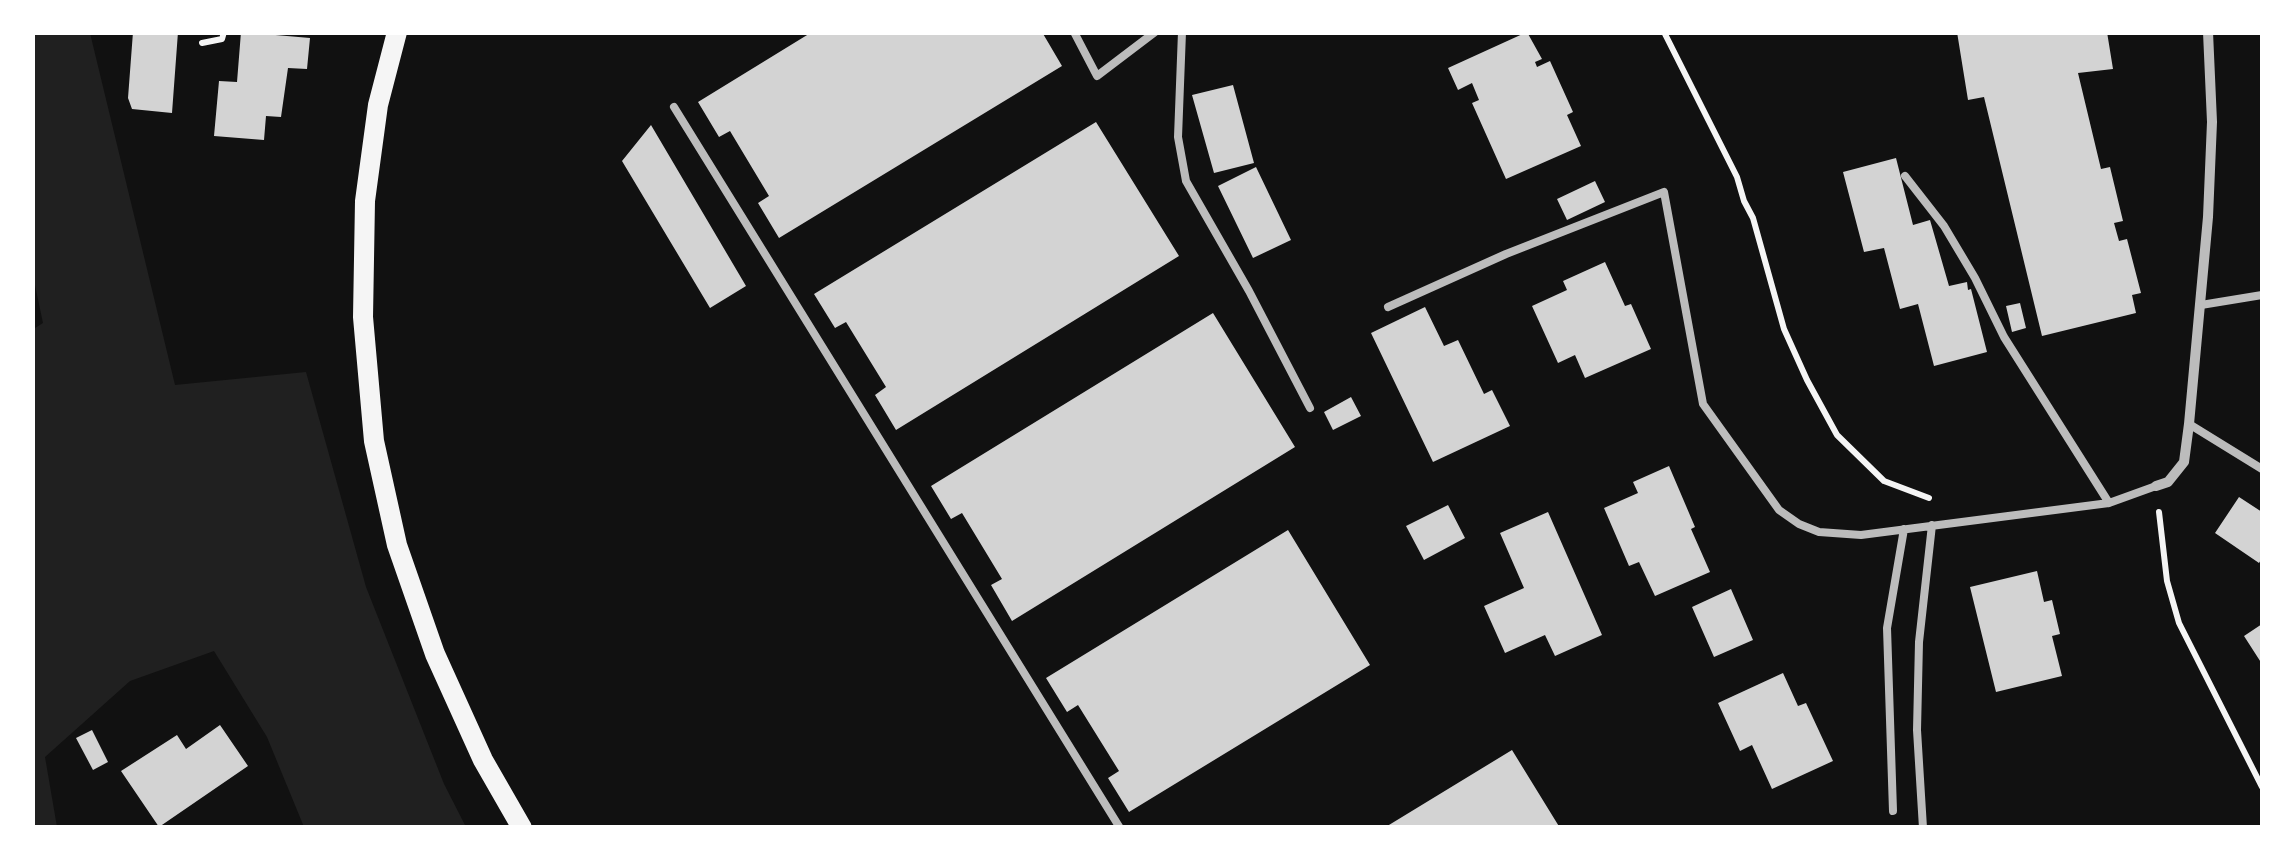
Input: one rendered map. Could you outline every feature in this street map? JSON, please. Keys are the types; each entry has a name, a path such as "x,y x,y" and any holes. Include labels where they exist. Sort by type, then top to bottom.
{"main road":[{"path":"397,32 378,105 365,201 362,317 374,441 397,545 435,654 483,760 522,828"}],"street":[{"path":"2156,486 2168,482 2184,462 2189,424 2212,122 2208,32"}],"lane":[{"path":"1074,32 1098,76 1155,32"},
{"path":"1182,32 1178,137 1186,181 1310,408"},
{"path":"674,107 1120,828"},
{"path":"1905,176 1944,226 2004,337 2110,503"},
{"path":"1388,306 1506,254 1664,192 1703,404 1780,510 1798,524 1819,532 1861,536 2110,503 2156,486"},
{"path":"2201,304 2262,296"},
{"path":"2189,424 2262,468"},
{"path":"1923,828 1917,730 1919,642 1932,526"},
{"path":"1893,811 1887,628 1904,528"}],"path":[{"path":"202,42 222,39 224,32"},
{"path":"1664,32 1737,177 1753,218 1784,328 1806,380 1837,435 1884,481 1940,502 1958,522"},
{"path":"2156,486 2168,581 2178,623 2262,787"}],"shaded area":[{"path":"32,33 90,33 175,385 306,372 366,587 444,784 466,827 304,827 267,737 214,651 130,681 45,757 57,827 33,827 32,330 43,323 32,271"}],"building":[{"path":"133,32 178,32 172,113 132,109 128,98"},
{"path":"241,32 310,38 307,69 288,68 281,117 266,116 264,140 214,136 219,81 237,82"},
{"path":"812,32 1042,32 1062,66 779,238 758,203 769,196 730,131 719,137 698,102"},
{"path":"1527,32 1542,59 1535,62 1537,67 1550,61 1573,112 1567,115 1581,146 1506,179 1472,103 1479,100 1472,83 1458,90 1448,68"},
{"path":"1957,32 2107,32 2113,69 2078,73 2101,169 2110,167 2123,221 2114,223 2119,241 2127,239 2141,293 2132,295 2136,313 2042,336 1984,97 1968,100"},
{"path":"1233,85 1254,163 1214,173 1192,95"},
{"path":"1096,122 1179,256 896,430 875,395 886,387 846,322 835,328 814,294"},
{"path":"651,125 746,286 710,308 622,161"},
{"path":"1896,158 1913,225 1930,220 1949,286 1967,282 1987,352 1934,366 1918,304 1900,309 1884,248 1864,252 1843,172"},
{"path":"1256,167 1291,240 1253,258 1218,186"},
{"path":"1595,181 1605,202 1567,220 1557,199"},
{"path":"1605,262 1625,306 1631,304 1651,349 1585,378 1575,355 1558,363 1532,306 1567,290 1563,281"},
{"path":"2020,303 2026,328 2012,332 2006,306"},
{"path":"1425,307 1444,346 1458,340 1484,394 1492,390 1510,426 1433,462 1371,333"},
{"path":"1213,313 1295,447 1012,621 991,585 1002,579 962,513 951,519 931,486"},
{"path":"1351,397 1361,416 1333,430 1324,412"},
{"path":"1669,466 1710,572 1655,596 1639,562 1629,566 1604,508 1638,493 1633,482"},
{"path":"2239,497 2262,512 2259,563 2215,533"},
{"path":"1448,505 1465,538 1424,560 1406,526"},
{"path":"1548,512 1602,635 1555,656 1545,635 1505,653 1484,606 1524,588 1500,533"},
{"path":"1288,530 1370,665 1129,812 1108,778 1119,771 1078,705 1067,712 1046,678"},
{"path":"2037,571 2044,602 2052,600 2060,634 2052,636 2062,676 1996,692 1970,587"},
{"path":"1731,589 1753,640 1714,657 1692,607"},
{"path":"2262,624 2262,664 2244,636"},
{"path":"1783,673 1798,706 1806,703 1833,761 1772,789 1752,745 1740,751 1718,703"},
{"path":"220,725 248,766 159,827 121,771 177,735 186,749"},
{"path":"92,730 108,762 93,770 76,738"},
{"path":"1512,750 1560,828 1384,828"}]}
